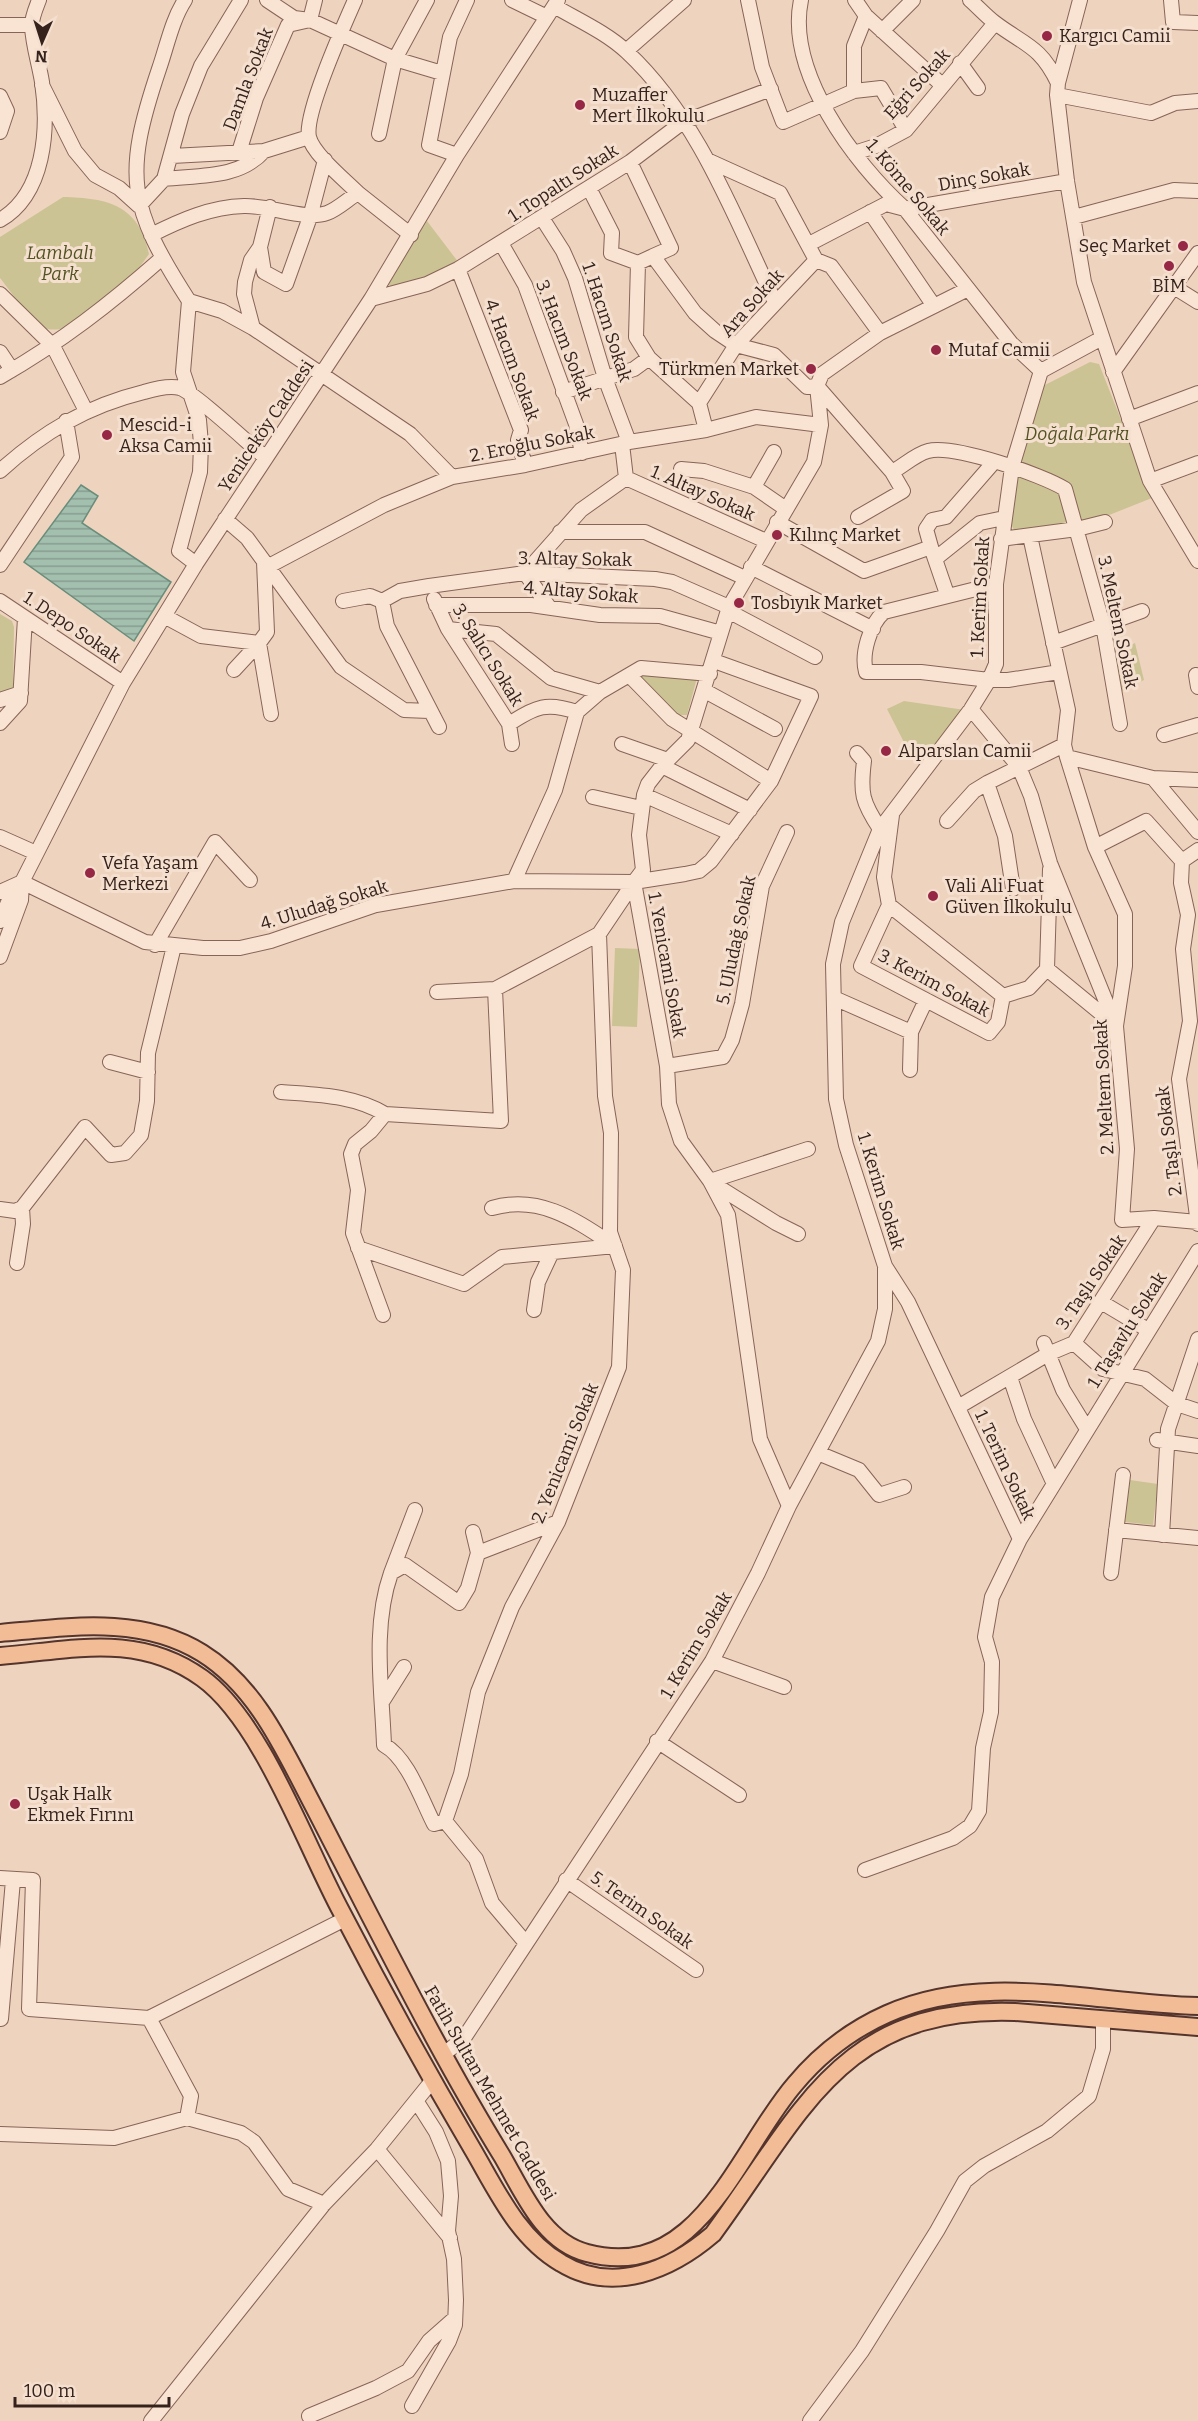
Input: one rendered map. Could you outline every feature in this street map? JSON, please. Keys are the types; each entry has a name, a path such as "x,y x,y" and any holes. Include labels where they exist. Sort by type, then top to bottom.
{"main road":[{"name":"Fatih Sultan Mehmet Caddesi","path":"0,1633 70,1626 127,1626 153,1632 201,1652 239,1681 255,1702 287,1755 398,1970 492,2140 536,2214 552,2234 571,2248 590,2254 631,2258 669,2245 696,2223 794,2084 826,2053 856,2029 891,2012 927,1998 975,1991 1198,2006"},
{"path":"0,1656 112,1647 146,1650 176,1662 203,1679 224,1698 265,1757 345,1919 432,2081 516,2223 538,2247 562,2264 591,2275 633,2276 671,2265 713,2234 813,2093 839,2066 862,2049 932,2018 956,2013 1015,2012 1198,2027"}],"street":[{"path":"0,220 24,202 33,183 40,158 44,128 42,85 32,25 39,0"},
{"path":"185,0 153,88 137,147 135,179 139,206 151,235 162,258 189,301 183,372 199,420 201,463 191,513 179,551 196,564"},
{"path":"139,206 164,179 182,114 201,66 241,0"},
{"path":"267,0 294,18 310,20 395,59 442,73"},
{"path":"310,20 315,0"},
{"path":"355,0 339,35 310,123 309,137 325,160 358,193 411,235"},
{"path":"457,155 429,145 450,37 467,0"},
{"path":"512,0 553,8 626,51 675,108 707,160 775,302"},
{"path":"626,51 684,0"},
{"path":"748,0 754,35 783,122 854,92 881,88 906,130"},
{"name":"1. Köme Sokak","path":"801,0 798,33 810,79 854,153 885,191 905,208 1011,343 1041,371"},
{"path":"855,0 866,16 942,85"},
{"path":"882,31 913,0"},
{"path":"970,0 995,23 1034,48 1050,66 1058,89 1067,181 1084,282 1150,481 1198,561"},
{"path":"1058,89 1080,0"},
{"path":"1171,0 1173,22 1198,23"},
{"path":"379,134 395,59 425,1"},
{"name":"Yeniceköy Caddesi","path":"0,921 123,683 225,519 371,299 457,155 553,8"},
{"path":"854,92 854,46 866,16"},
{"name":"Damla Sokak","path":"239,152 256,98 288,25 310,20"},
{"name":"Eğri Sokak","path":"854,153 876,146 906,130 995,23"},
{"path":"0,25 32,25"},
{"path":"960,63 978,88"},
{"path":"42,85 75,151 95,175 119,188 139,206"},
{"name":"1. Topaltı Sokak","path":"371,299 427,284 458,269 630,162 683,122 771,89"},
{"path":"1058,89 1151,113 1175,103 1198,101"},
{"path":"0,96 7,111 0,134"},
{"path":"172,156 264,151 309,137"},
{"path":"164,179 233,171 253,163 264,151"},
{"path":"260,247 264,272 286,284 310,217 325,160"},
{"path":"707,160 780,193 816,260 831,266 880,333"},
{"path":"589,188 612,233 611,253 638,263 671,248 630,162"},
{"name":"Dinç Sokak","path":"808,244 886,204 905,208 1067,181"},
{"path":"1074,217 1174,190 1198,191"},
{"path":"151,235 200,213 224,208 270,207 310,217 328,213 358,193"},
{"path":"253,328 244,294 245,282 251,260 260,247 270,207"},
{"path":"870,212 934,306"},
{"name":"1. Hacım Sokak","path":"542,218 563,251 575,278 625,443 626,478"},
{"name":"3. Hacım Sokak","path":"501,243 525,285 576,424 582,453"},
{"path":"1113,372 1198,253"},
{"path":"653,256 695,312 736,345 774,355 807,387 817,386"},
{"path":"0,352 6,374 53,346 109,305 162,258"},
{"name":"Ara Sokak","path":"699,403 736,345 816,260"},
{"path":"638,263 636,337 650,358 699,403 706,430"},
{"name":"4. Hacım Sokak","path":"458,269 521,430 518,440 525,465"},
{"path":"1174,287 1198,302"},
{"path":"817,386 822,375 880,333 968,289"},
{"path":"0,294 53,346 86,411"},
{"path":"189,301 222,311 253,328 410,434 452,477"},
{"path":"1041,371 1102,338"},
{"path":"563,392 634,369 650,358"},
{"name":"1. Kerim Sokak","path":"444,2054 464,2038 657,1741 712,1661 758,1573 789,1506 878,1341 885,1310 885,1266 846,1145 836,1100 833,964 842,922 880,829 971,709 996,664 998,643 996,584 1004,518 1012,467 1041,371"},
{"path":"817,386 892,472 903,491 858,518"},
{"name":"1. Yenicami Sokak","path":"789,1506 760,1439 728,1215 710,1181 681,1141 669,1104 667,1066 634,882 643,870 639,834 648,784 688,740 729,609 748,572 814,462 821,425 817,386"},
{"path":"0,471 44,434 66,421 86,411 160,388 180,388 266,458"},
{"path":"1129,419 1198,393"},
{"name":"2. Eroğlu Sokak","path":"266,565 384,505 452,477 525,465 625,443 706,430 756,417 821,425"},
{"path":"0,565 72,456 66,421"},
{"path":"892,472 928,451 952,450 1012,467"},
{"path":"754,487 774,452"},
{"path":"947,594 926,529 932,520 946,517 994,462"},
{"path":"1150,481 1198,463"},
{"name":"3. Meltem Sokak","path":"1012,467 1049,478 1065,489 1103,625 1120,724"},
{"path":"681,469 704,471 754,487 786,509"},
{"path":"549,607 525,573 581,510 626,478"},
{"name":"1. Altay Sokak","path":"626,478 766,541"},
{"path":"777,522 864,571 933,553 980,523 1004,518"},
{"path":"225,519 247,538 341,667 404,710 429,711"},
{"path":"1001,539 1077,529 1105,522"},
{"path":"560,532 645,532 748,572 873,629"},
{"name":"2. Meltem Sokak","path":"1030,536 1068,710 1066,751 1095,847 1125,914 1125,966 1116,1026 1127,1149 1122,1220 1154,1218"},
{"path":"234,670 267,632 266,565"},
{"name":"3. Altay Sokak","path":"382,601 400,591 525,573 655,579 672,582 729,609 815,657"},
{"path":"996,584 947,594 884,612 876,618 863,660 866,672 921,672 989,680 1059,672"},
{"name":"3. Salıcı Sokak","path":"429,586 448,629 509,724 512,744"},
{"path":"343,602 370,596 382,601 387,626 439,727"},
{"name":"1. Depo Sokak","path":"0,601 123,683"},
{"name":"4. Altay Sokak","path":"436,605 531,605 600,615 660,616 721,633"},
{"path":"1053,643 1142,611"},
{"path":"164,616 201,636 259,643"},
{"path":"0,723 20,701 25,618"},
{"path":"448,629 496,634 551,678 600,692"},
{"path":"259,643 271,714"},
{"path":"514,881 555,790 578,712 600,692 641,668 712,667"},
{"name":"4. Uludağ Sokak","path":"22,882 154,945 240,948 271,941 376,905 514,881 634,882 699,871 711,861 771,782 811,696 712,667"},
{"path":"630,675 672,719 771,782"},
{"path":"705,691 775,729"},
{"path":"0,700 21,693"},
{"path":"509,724 532,708 556,705 578,712"},
{"path":"971,709 1018,767 1031,796 1050,863 1116,1026"},
{"path":"1164,735 1198,725"},
{"path":"622,744 665,763 750,810"},
{"path":"947,821 974,791 987,783 1018,767 1066,751 1153,778 1198,780"},
{"path":"857,753 864,760 861,787 864,806 880,829"},
{"path":"1153,778 1198,832"},
{"path":"987,783 1005,837 1013,889"},
{"path":"592,797 643,802 732,834"},
{"path":"893,811 884,877 889,905 1003,996 1029,988 1047,969 1050,863"},
{"path":"1095,847 1146,821 1182,861 1198,850"},
{"name":"5. Uludağ Sokak","path":"667,1066 723,1057 732,1040 742,1004 762,886 787,832"},
{"path":"0,837 36,853"},
{"path":"154,945 215,842 250,880"},
{"name":"2. Taşlı Sokak","path":"1182,861 1181,883 1188,915 1183,949 1190,1021 1179,1079 1198,1223"},
{"path":"0,892 22,882"},
{"name":"Yeniceköy Caddesi","path":"0,957 21,900 22,882"},
{"path":"437,992 495,989 598,934 634,882"},
{"name":"3. Kerim Sokak","path":"889,905 861,966 989,1033 998,1022 1003,996"},
{"name":"2. Yenicami Sokak","path":"445,1821 461,1774 478,1692 512,1607 558,1522 619,1367 623,1270 610,1232 611,1132 605,1096 598,934"},
{"path":"0,1209 15,1211 22,1208 85,1127 111,1155 125,1153 141,1135 147,1101 148,1053 174,946"},
{"path":"1047,969 1116,1026"},
{"path":"281,1092 368,1103 385,1114 501,1121 495,989"},
{"path":"834,998 911,1032"},
{"path":"910,1070 911,1032 926,1000"},
{"path":"110,1062 148,1072"},
{"path":"383,1315 353,1233 358,1190 351,1154 355,1144 371,1131 385,1114"},
{"path":"710,1181 808,1149"},
{"path":"710,1181 776,1223 798,1234"},
{"path":"492,1208 508,1203 543,1206 575,1220 615,1246"},
{"path":"17,1263 23,1224 22,1208"},
{"path":"1154,1218 1198,1223"},
{"name":"3. Taşlı Sokak","path":"958,1407 1010,1377 1046,1348 1074,1343 1154,1218"},
{"path":"358,1248 464,1284 502,1257 615,1246"},
{"name":"1. Taşavlu Sokak","path":"1020,1539 1198,1251"},
{"path":"534,1310 538,1282 552,1252"},
{"name":"1. Terim Sokak","path":"865,1870 953,1838 970,1826 979,1811 983,1748 991,1712 992,1662 986,1637 992,1597 1020,1539 908,1302 885,1266"},
{"path":"1101,1302 1148,1330"},
{"path":"1074,1343 1103,1369 1145,1379 1177,1404 1198,1411"},
{"path":"1162,1535 1163,1440 1193,1368 1197,1343"},
{"path":"1046,1348 1063,1390 1087,1429"},
{"path":"1010,1377 1024,1419 1054,1484"},
{"path":"1163,1440 1198,1446"},
{"path":"818,1453 859,1470 879,1495 904,1486"},
{"path":"1111,1573 1123,1475"},
{"path":"415,1510 391,1573 381,1617 384,1745 396,1752 420,1791 434,1824 445,1821 476,1859 492,1903 525,1942"},
{"path":"478,1553 558,1522"},
{"path":"1116,1530 1198,1538"},
{"path":"391,1573 405,1564 459,1603 468,1588 478,1553 473,1532"},
{"path":"712,1661 784,1687"},
{"path":"382,1702 404,1667"},
{"path":"657,1741 739,1796"},
{"path":"1,2019 6,1879 33,1880 29,2009 149,2018 345,1919"},
{"name":"5. Terim Sokak","path":"566,1880 696,1970"},
{"path":"149,2018 191,2096 187,2118"},
{"path":"810,2421 862,2350 937,2231 965,2181 984,2166 1047,2131 1089,2096 1102,2049 1103,2021"},
{"path":"151,2421 324,2204 377,2149 432,2081"},
{"path":"412,2406 449,2341 455,2318 448,2161 436,2132 417,2102"},
{"path":"0,2134 114,2138 187,2118 241,2133 254,2142 288,2188 324,2204"},
{"path":"377,2149 450,2238"},
{"path":"309,2416 376,2388 408,2371 429,2342 455,2318"}],"green space":[{"name":"Lambalı Park","path":"63,197 94,199 119,208 138,225 149,254 137,271 72,324 52,330 36,323 0,278 0,237"},
{"path":"427,221 459,263 431,279 392,287 386,283"},
{"name":"Doğala Parkı","path":"1090,362 1099,364 1152,498 1084,525 1072,495 1060,478 1019,467 1041,387"},
{"path":"1018,476 1062,493 1068,522 1015,532 1011,524"},
{"path":"0,614 12,621 14,627 13,694 0,696"},
{"path":"1135,643 1144,680 1119,693 1112,653"},
{"path":"642,671 697,678 687,715 678,715 639,675"},
{"path":"904,701 965,710 919,765 912,758 887,709"},
{"path":"615,948 640,949 637,1027 612,1026"},
{"path":"1130,1480 1158,1484 1153,1525 1125,1522"}],"shaded area":[{"path":"81,485 98,496 82,523 171,582 134,641 24,562"}],"place":[{"name":"Kargıcı Camii","path":"1047,36"},
{"name":"Muzaffer Mert İlkokulu","path":"580,105"},
{"name":"Seç Market","path":"1183,246"},
{"name":"BİM","path":"1169,266"},
{"name":"Mutaf Camii","path":"936,350"},
{"name":"Türkmen Market","path":"811,369"},
{"name":"Mescid-i Aksa Camii","path":"107,435"},
{"name":"Kılınç Market","path":"777,535"},
{"name":"Tosbıyık Market","path":"739,603"},
{"name":"Alparslan Camii","path":"886,751"},
{"name":"Vefa Yaşam Merkezi","path":"90,873"},
{"name":"Vali Ali Fuat Güven İlkokulu","path":"933,896"},
{"name":"Uşak Halk Ekmek Fırını","path":"15,1804"}]}
